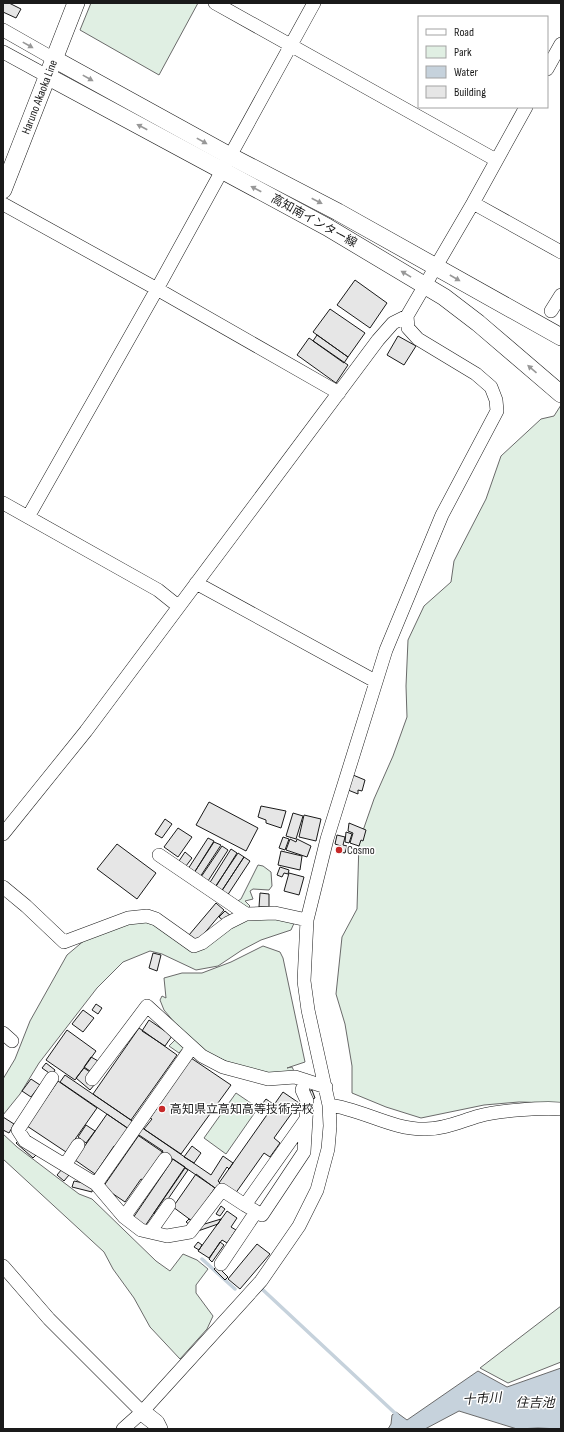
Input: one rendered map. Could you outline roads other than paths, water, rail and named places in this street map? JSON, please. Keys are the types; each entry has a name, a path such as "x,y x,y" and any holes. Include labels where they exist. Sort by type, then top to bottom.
{"main road":[{"name":"Haruno Akaoka Line","path":"3,190 76,3"},
{"name":"高知南インター線","path":"54,59 226,163 327,227 425,285 478,322 561,394"},
{"name":"高知南インター線","path":"47,76 226,163 338,212 561,337"},
{"path":"142,1412 156,1423 159,1429"}],"street":[{"path":"215,3 496,160"},
{"path":"28,517 157,289 314,3"},
{"path":"3,30 54,59"},
{"path":"548,67 561,44"},
{"path":"3,52 47,76"},
{"path":"3,834 86,731 378,340 394,324 407,316 473,203 525,108"},
{"path":"473,203 561,252"},
{"path":"3,204 157,289 339,393"},
{"path":"551,311 561,295"},
{"path":"123,1429 142,1412 261,1281 299,1226 317,1190 325,1162 330,1126 329,1105 308,1010 304,981 307,920 326,839 386,650 442,515 497,411 496,400 491,387 476,374 418,339 408,328 407,316"},
{"path":"3,503 158,590 178,606"},
{"path":"196,583 375,681"},
{"path":"159,855 246,914"},
{"path":"3,887 26,906 64,942 128,918 147,916 156,919 190,944 199,945 228,923 246,914 275,913 307,920"},
{"path":"92,1080 147,1006 202,1056 223,1067 246,1075 268,1079 300,1079 326,1087"},
{"path":"96,1184 192,1047"},
{"path":"52,1078 18,1130 25,1140 96,1184 124,1216 141,1230 167,1236 190,1232 222,1190 262,1215 304,1152 307,1101 302,1090 300,1079"},
{"path":"329,1105 344,1107 398,1126 427,1129 444,1127 488,1114 547,1108 561,1109"},
{"path":"244,1205 306,1119"},
{"path":"65,1165 78,1145"},
{"path":"124,1216 165,1159"},
{"path":"150,1232 169,1205"},
{"path":"221,1264 256,1212"},
{"path":"3,1266 49,1320 142,1412"}],"water":[{"name":"住吉池","path":"561,1368 561,1429 517,1429 459,1411 425,1429 388,1429 391,1424 392,1415 396,1412 407,1420 478,1371 507,1387"}],"waterway":[{"path":"202,1259 235,1289"},
{"path":"262,1289 397,1415"}],"place":[{"name":"Cosmo","path":"339,850"},
{"name":"高知県立高知高等技術学校","path":"162,1109"}],"water label":[{"name":"十市川","path":"482,1399"}]}
